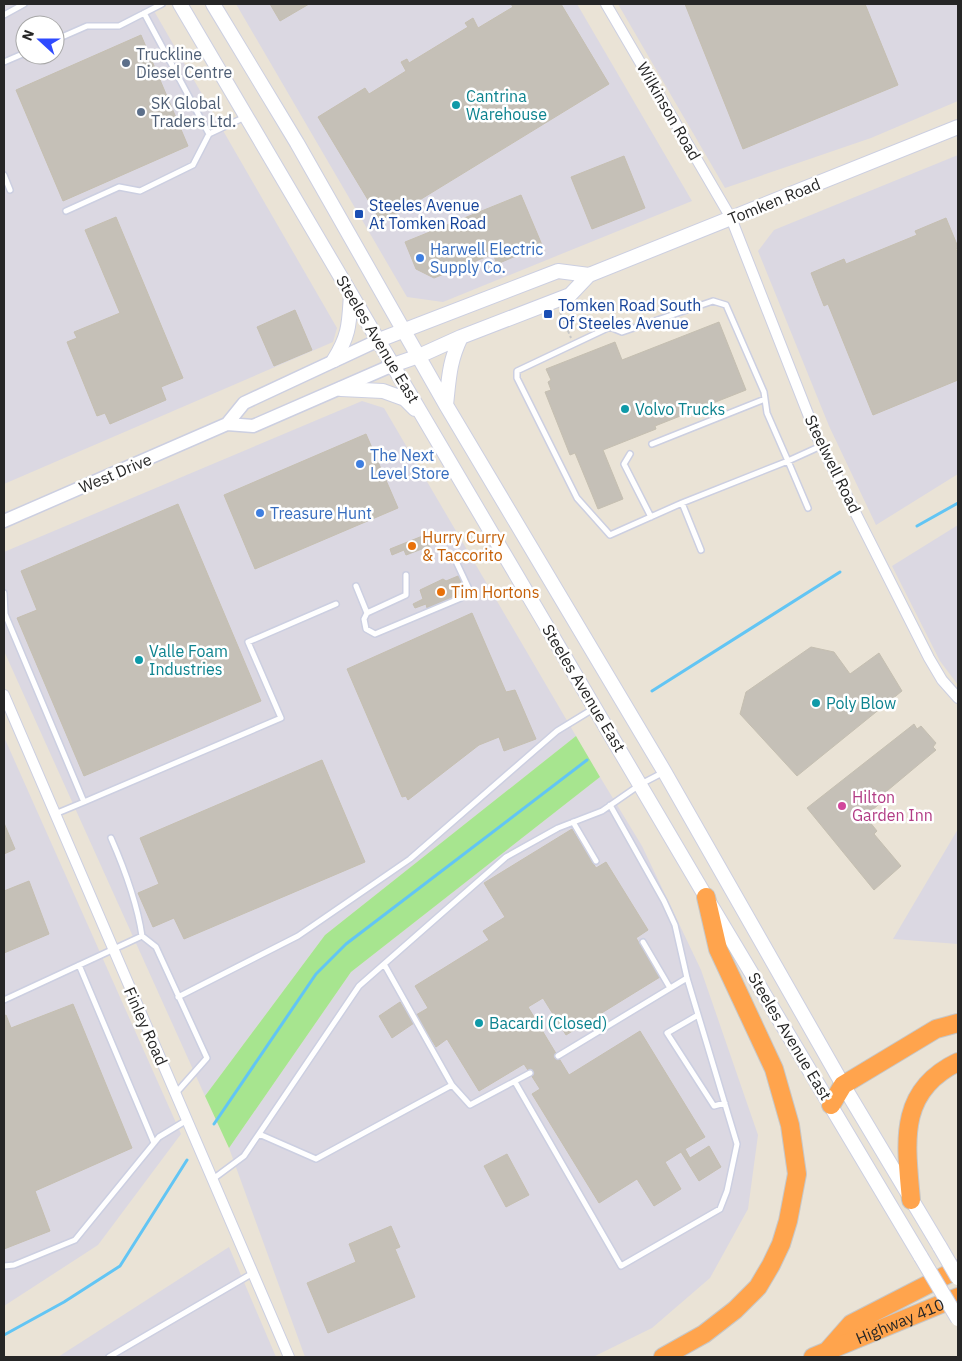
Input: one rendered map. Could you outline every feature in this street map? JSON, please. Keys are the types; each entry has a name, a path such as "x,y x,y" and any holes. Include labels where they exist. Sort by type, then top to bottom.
{"highway":[{"path":"663,1357 704,1334 735,1310 758,1287 771,1265 786,1229 794,1198 797,1174 790,1125 777,1076 718,949 706,897"},
{"path":"831,1105 843,1086 936,1029 958,1023"},
{"path":"911,1200 907,1141 908,1126 913,1108 926,1084 958,1062"},
{"path":"820,1354 851,1324 958,1269"},
{"name":"Highway 410","path":"820,1354 958,1297"}],"main road":[{"name":"Steeles Avenue East","path":"180,4 706,897 958,1319"},
{"name":"Steeles Avenue East","path":"213,4 302,152 446,404 664,771 843,1086 958,1278"},
{"name":"Tomken Road","path":"393,365 570,295 589,275 958,127"},
{"name":"Tomken Road","path":"379,340 558,271 589,275"},
{"path":"334,360 344,344 349,329 350,294"},
{"path":"446,404 449,368 461,338"},
{"path":"342,389 383,391 405,399 424,418"}],"street":[{"name":"Wilkinson Road","path":"606,4 731,218"},
{"name":"Steelwell Road","path":"731,218 822,446 929,658 942,680 958,698"},
{"name":"West Drive","path":"4,521 227,424 244,403 379,340"},
{"name":"West Drive","path":"227,424 253,426 342,389 393,365"},
{"name":"Finley Road","path":"4,695 112,950 289,1357"}],"lane":[{"path":"4,16 24,4"},
{"path":"65,36 87,26 118,26 162,4"},
{"path":"144,13 209,134"},
{"path":"66,211 119,187 140,191 193,165 209,134 246,116"},
{"path":"4,175 10,190"},
{"path":"808,508 788,461 767,412 764,392 726,305 713,301 622,332 610,327 517,371 517,378 577,498 610,535 682,503 788,461 822,446"},
{"path":"652,444 765,399"},
{"path":"630,454 624,464 651,517"},
{"path":"682,503 701,550"},
{"path":"406,575 406,595 367,613 364,619 366,629 375,634 461,598 467,593 468,588 453,555"},
{"path":"356,586 367,613"},
{"path":"4,593 5,614 84,802"},
{"path":"55,815 280,718 248,642 336,604"},
{"path":"178,997 298,936 338,909 410,859 557,731 596,708"},
{"path":"213,1179 244,1156 359,986 506,857 558,828 602,811 641,784 664,771"},
{"path":"515,1082 620,1266 720,1208 727,1191 737,1144 687,978 675,925 664,901 610,805"},
{"path":"573,822 596,861"},
{"path":"111,838 125,871 142,936 156,947 207,1058 176,1094"},
{"path":"4,1000 142,936"},
{"path":"643,942 670,988"},
{"path":"384,964 452,1085 470,1105 530,1073"},
{"path":"79,965 154,1143"},
{"path":"558,1056 687,978"},
{"path":"698,1015 667,1033 714,1106 725,1103"},
{"path":"259,1134 316,1158 452,1085"},
{"path":"4,1266 14,1265 75,1240 154,1143 187,1120"},
{"path":"109,1357 254,1273"}],"path":[{"path":"555,301 574,344"}],"shaded area":[{"path":"4,4 150,4 337,328 333,342 4,484"},
{"path":"236,4 577,4 692,201 443,302 407,297"},
{"path":"618,4 958,4 958,101 871,138 725,188"},
{"path":"958,155 958,474 876,525 829,426 758,251 774,230"},
{"path":"362,401 384,408 576,736 325,935 205,1096 4,651 4,552"},
{"path":"958,525 958,685 940,661 892,566"},
{"path":"4,737 181,1134 98,1245 4,1306"},
{"path":"600,777 642,846 701,970 758,1135 748,1209 710,1278 652,1328 593,1357 305,1357 229,1148 351,972"},
{"path":"958,829 958,944 893,939"},
{"path":"229,1247 276,1357 58,1357"}],"green space":[{"path":"576,736 600,777 351,972 229,1148 205,1096 325,935"}],"building":[{"path":"270,4 309,4 280,21"},
{"name":"Cantrina Warehouse","path":"511,4 561,4 609,84 382,223 318,117 365,88 369,94 406,71 401,62 407,59 409,63 468,27 465,23 473,18 478,28 513,7"},
{"path":"685,4 865,4 898,85 743,149"},
{"path":"141,35 188,146 63,201 16,90"},
{"path":"624,156 645,208 592,229 571,177"},
{"path":"521,195 542,245 497,264 493,254 434,278 416,269 405,242"},
{"path":"116,217 183,378 161,387 166,400 110,424 105,413 97,416 67,342 77,338 74,332 120,313 85,230"},
{"path":"946,218 958,247 956,249 958,255 958,380 873,415 828,304 824,306 811,273 844,259 846,264 917,235 915,231"},
{"path":"295,310 312,350 274,366 257,327"},
{"name":"Volvo Trucks","path":"719,322 746,390 655,426 656,429 603,450 623,499 598,509 575,453 570,455 545,392 551,390 548,382 551,380 546,369 615,342 622,360"},
{"path":"366,434 398,508 255,569 224,495"},
{"name":"Valle Foam Industries","path":"178,504 261,701 84,776 17,618 37,610 21,571"},
{"name":"Hurry Curry & Taccorito","path":"430,533 435,544 406,555 404,550 392,555 390,549"},
{"name":"Tim Hortons","path":"458,576 464,587 461,594 427,608 426,604 415,608 413,604 423,599 420,590 443,579 446,581"},
{"path":"472,613 506,692 515,690 536,739 504,751 499,737 479,745 408,800 406,796 402,797 347,669"},
{"name":"Poly Blow","path":"811,647 834,652 850,674 879,653 902,691 797,776 740,714 746,692"},
{"name":"Hilton Garden Inn","path":"914,724 917,729 921,726 936,743 933,747 936,750 875,801 878,805 865,816 877,831 874,834 901,866 874,890 807,808"},
{"path":"322,760 365,862 184,939 174,918 153,927 138,893 159,884 140,838"},
{"path":"4,823 15,849 4,854"},
{"name":"Bacardi (Closed)","path":"572,829 596,868 606,862 648,930 636,938 660,977 566,1035 543,998 528,1007 569,1075 640,1031 705,1137 685,1149 690,1158 709,1146 721,1167 699,1181 681,1152 665,1162 681,1189 654,1206 637,1179 599,1203 532,1094 540,1089 524,1064 479,1091 447,1039 436,1047 416,1015 428,1008 415,986 489,940 483,931 505,917 484,883"},
{"path":"29,881 49,934 4,953 4,891"},
{"path":"400,1002 414,1023 392,1038 379,1016"},
{"path":"73,1004 132,1148 35,1191 50,1231 4,1249 4,1016 6,1015 11,1028"},
{"path":"507,1154 529,1195 506,1207 484,1166"},
{"path":"391,1226 400,1247 395,1249 415,1297 328,1333 307,1283 356,1262 349,1244"}],"waterway":[{"path":"917,526 958,503"},
{"path":"652,691 840,572"},
{"path":"214,1124 316,974 346,944 587,760"},
{"path":"4,1335 64,1302 120,1266 187,1160"}],"place":[{"name":"Truckline Diesel Centre","path":"126,63"},
{"name":"Cantrina Warehouse","path":"456,105"},
{"name":"SK Global Traders Ltd.","path":"141,112"},
{"name":"Steeles Avenue At Tomken Road","path":"359,214"},
{"name":"Harwell Electric Supply Co.","path":"420,258"},
{"name":"Tomken Road South Of Steeles Avenue","path":"548,314"},
{"name":"Volvo Trucks","path":"625,409"},
{"name":"The Next Level Store","path":"360,464"},
{"name":"Treasure Hunt","path":"260,513"},
{"name":"Hurry Curry & Taccorito","path":"412,546"},
{"name":"Tim Hortons","path":"441,592"},
{"name":"Valle Foam Industries","path":"139,660"},
{"name":"Poly Blow","path":"816,703"},
{"name":"Hilton Garden Inn","path":"842,806"},
{"name":"Bacardi (Closed)","path":"479,1023"}]}
